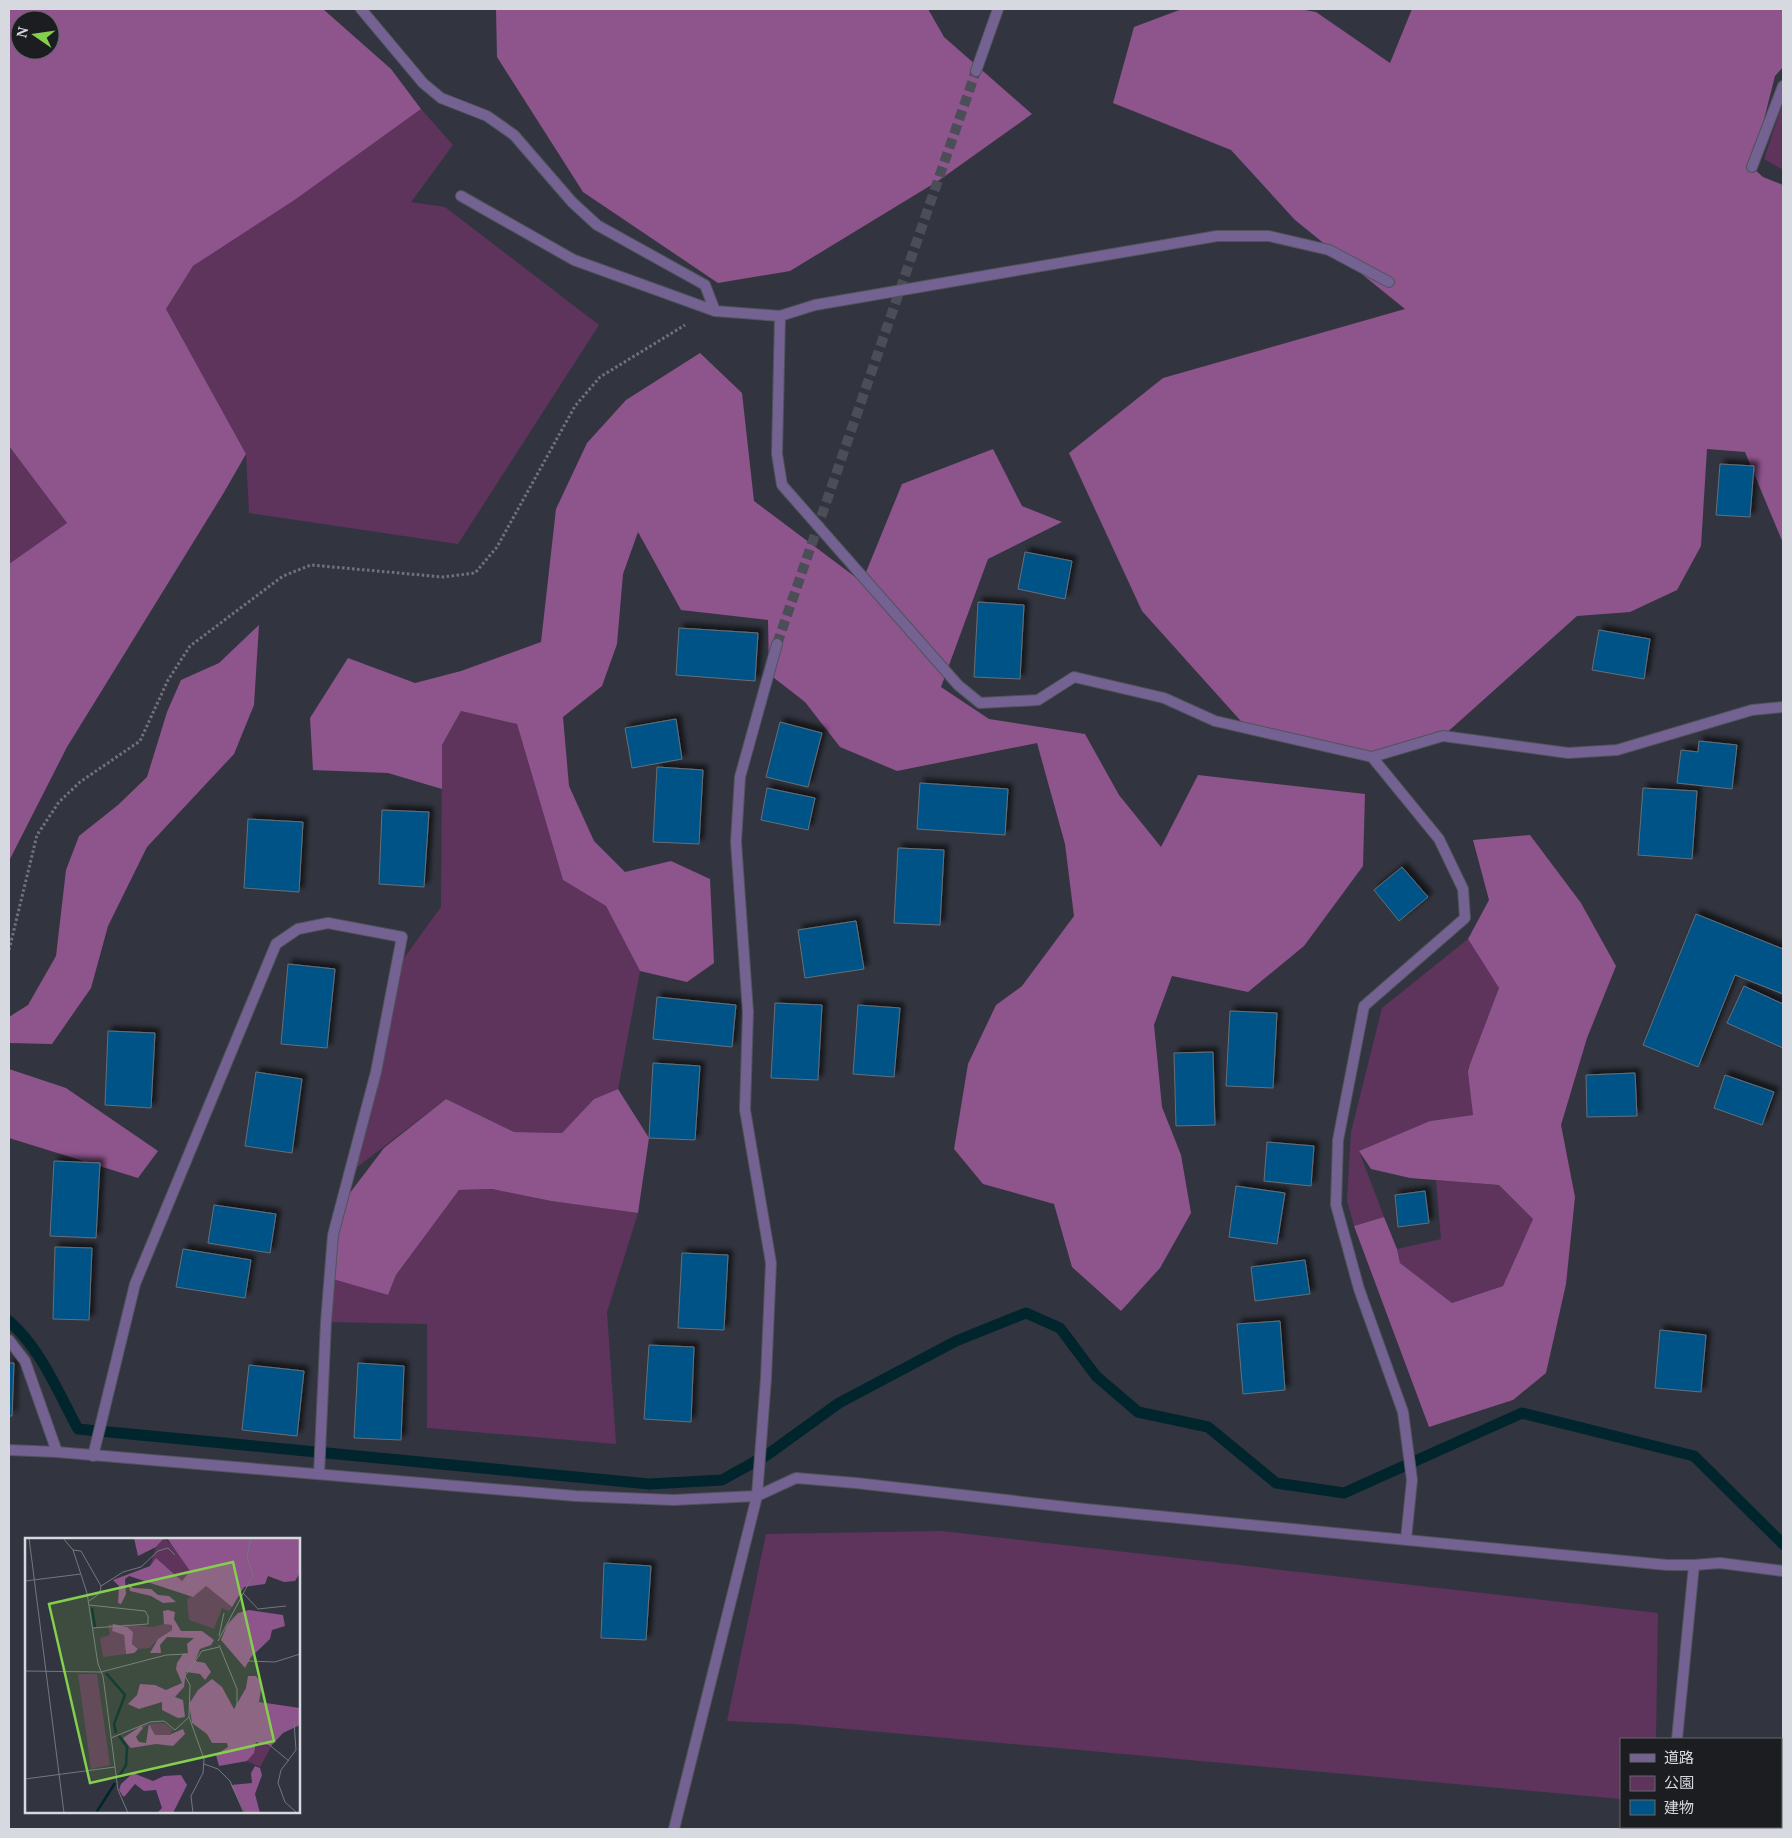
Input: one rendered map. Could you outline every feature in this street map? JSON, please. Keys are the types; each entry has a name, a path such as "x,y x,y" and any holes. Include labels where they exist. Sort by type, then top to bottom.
{"street":[{"path":"361,9 422,83 441,98 488,116 514,135 572,202 598,224 705,285 715,311"},
{"path":"976,70 998,9"},
{"path":"1752,167 1783,86"},
{"path":"460,196 574,260 715,311 780,316 815,305 1217,236 1269,236 1329,250 1389,282"},
{"path":"780,316 777,454 782,484 958,685 980,702 1038,700 1074,677 1164,698 1215,721 1372,757 1443,736 1568,754 1617,750 1752,710 1783,707"},
{"path":"674,1829 756,1496 766,1378 771,1263 745,1110 748,1012 736,842 740,777 777,644"},
{"path":"1372,757 1439,839 1463,889 1465,918 1364,1006 1338,1140 1336,1205 1359,1289 1403,1412 1412,1480 1406,1539"},
{"path":"93,1456 135,1284 276,944 298,929 328,923 402,937 376,1072 332,1234 319,1474"},
{"path":"9,1340 26,1361 58,1452"},
{"path":"9,1450 58,1452 576,1496 673,1500 756,1496 796,1478 1095,1510 1667,1565 1694,1565 1720,1562 1783,1571"},
{"path":"1677,1738 1694,1565"}],"path":[{"path":"9,950 37,835 59,802 80,782 140,741 168,680 190,646 283,576 311,565 443,578 475,573 498,547 575,406 600,377 679,328 715,311"}],"green space":[{"path":"1783,102 1783,170 1764,159"},
{"path":"421,109 453,145 411,202 445,207 599,325 458,544 249,513 246,454 166,309 193,266 280,209"},
{"path":"9,446 67,523 9,564"},
{"path":"461,711 517,724 563,880 606,906 640,971 618,1089 594,1099 562,1133 514,1132 446,1099 348,1174 396,969 441,907 442,745"},
{"path":"1468,939 1499,988 1470,1064 1473,1115 1430,1121 1359,1151 1384,1217 1354,1226 1347,1200 1351,1132 1382,1008"},
{"path":"1436,1180 1499,1185 1533,1219 1503,1286 1452,1303 1400,1263 1397,1249 1441,1239"},
{"path":"492,1189 551,1201 638,1213 607,1312 616,1444 427,1428 427,1324 326,1322 329,1278 388,1295 396,1275 459,1190"},
{"path":"941,1531 1658,1613 1656,1738 1620,1738 1620,1799 793,1724 727,1721 766,1534"}],"shaded area":[{"path":"9,9 323,9 391,69 421,109 293,201 193,266 166,309 246,454 67,747 9,861 9,564 67,523 9,446"},
{"path":"496,9 928,9 944,37 1032,114 938,181 790,271 718,283 583,192 497,57"},
{"path":"1182,9 1299,9 1316,12 1390,63 1412,9 1783,9 1783,67 1775,76 1752,167 1763,177 1783,185 1783,543 1745,452 1707,449 1701,546 1677,590 1630,612 1577,616 1443,736 1372,757 1248,729 1142,611 1069,453 1163,378 1405,309 1295,220 1231,150 1113,103 1134,27"},
{"path":"700,353 742,393 754,501 862,582 902,484 993,449 1022,506 1062,522 988,559 941,687 989,719 1085,734 1119,795 1161,847 1198,775 1365,794 1363,866 1304,946 1248,992 1172,976 1154,1025 1162,1107 1181,1155 1191,1213 1160,1268 1121,1311 1072,1267 1054,1204 983,1184 954,1149 968,1064 996,1005 1022,986 1074,916 1065,844 1037,743 897,771 840,747 805,702 769,674 768,620 681,610 638,532 623,574 617,644 602,686 563,717 569,786 594,841 625,872 671,861 710,879 714,963 687,982 640,971 606,906 563,880 517,724 461,711 442,745 442,789 388,773 313,770 310,718 348,658 415,683 461,671 541,642 556,509 587,443 626,400"},
{"path":"259,625 254,705 234,754 147,847 108,926 91,988 52,1044 9,1043 9,1017 28,1005 56,956 66,870 79,836 118,805 147,777 167,712 181,680 219,663"},
{"path":"1530,835 1581,903 1616,966 1587,1038 1561,1125 1575,1197 1566,1284 1546,1373 1513,1400 1429,1427 1354,1226 1384,1217 1397,1249 1400,1263 1452,1303 1503,1286 1533,1219 1499,1185 1410,1178 1371,1169 1359,1151 1430,1121 1473,1115 1468,1072 1499,988 1468,939 1489,900 1473,840"},
{"path":"9,1069 66,1088 158,1151 138,1178 9,1138"},
{"path":"618,1089 649,1138 638,1213 551,1201 492,1189 459,1190 396,1275 388,1295 329,1278 340,1206 384,1148 446,1099 514,1132 562,1133 594,1099"}],"building":[{"path":"1720,464 1754,466 1750,517 1716,515"},
{"path":"1025,552 1072,561 1065,599 1018,589"},
{"path":"978,602 1024,605 1020,679 974,677"},
{"path":"679,628 758,633 755,681 676,675"},
{"path":"1599,630 1650,639 1644,679 1592,670"},
{"path":"676,719 682,759 632,768 625,728"},
{"path":"780,722 822,733 808,787 766,777"},
{"path":"1699,741 1737,745 1732,789 1677,783 1681,750 1698,752"},
{"path":"657,767 703,770 699,844 653,842"},
{"path":"920,783 1008,789 1005,835 917,829"},
{"path":"767,788 815,798 808,830 761,820"},
{"path":"1643,788 1697,791 1692,859 1638,855"},
{"path":"382,810 429,812 424,887 379,884"},
{"path":"248,819 303,822 299,892 244,888"},
{"path":"898,848 944,850 940,925 894,923"},
{"path":"1402,867 1428,897 1399,921 1374,890"},
{"path":"1696,914 1783,949 1783,994 1735,975 1698,1067 1643,1045"},
{"path":"856,921 864,969 805,978 798,930"},
{"path":"288,964 335,969 327,1048 281,1044"},
{"path":"1744,986 1783,1004 1783,1048 1727,1023"},
{"path":"657,997 736,1005 732,1047 653,1039"},
{"path":"775,1003 822,1005 818,1080 771,1078"},
{"path":"858,1005 900,1008 894,1077 853,1074"},
{"path":"1230,1011 1277,1013 1273,1088 1226,1086"},
{"path":"108,1031 155,1033 151,1108 105,1105"},
{"path":"1213,1052 1215,1125 1176,1126 1174,1053"},
{"path":"653,1063 700,1066 695,1140 649,1138"},
{"path":"256,1072 302,1079 292,1153 245,1146"},
{"path":"1635,1073 1637,1116 1587,1117 1586,1075"},
{"path":"1725,1075 1774,1092 1762,1125 1714,1108"},
{"path":"1267,1142 1314,1146 1311,1186 1264,1181"},
{"path":"54,1161 100,1163 96,1238 50,1236"},
{"path":"1236,1186 1285,1193 1277,1244 1229,1237"},
{"path":"1425,1191 1429,1223 1398,1227 1395,1195"},
{"path":"214,1205 276,1214 270,1253 208,1243"},
{"path":"55,1247 92,1248 89,1320 53,1319"},
{"path":"183,1249 251,1260 245,1298 176,1287"},
{"path":"682,1253 728,1255 724,1330 678,1328"},
{"path":"1305,1260 1310,1294 1255,1301 1251,1267"},
{"path":"1280,1321 1285,1390 1243,1394 1237,1324"},
{"path":"1660,1330 1706,1335 1701,1392 1655,1388"},
{"path":"649,1345 694,1347 691,1422 644,1419"},
{"path":"9,1363 14,1363 12,1416 9,1416"},
{"path":"358,1363 404,1366 401,1440 354,1438"},
{"path":"249,1365 304,1371 297,1436 242,1430"},
{"path":"604,1563 651,1566 646,1640 601,1638"}],"waterway":[{"path":"9,1321 40,1358 78,1429 649,1484 722,1480 767,1455 839,1403 956,1341 1026,1313 1060,1328 1096,1376 1138,1412 1208,1427 1276,1483 1344,1493 1522,1413 1694,1456 1783,1544"}],"tunnel":[{"path":"777,644 976,71"}]}
